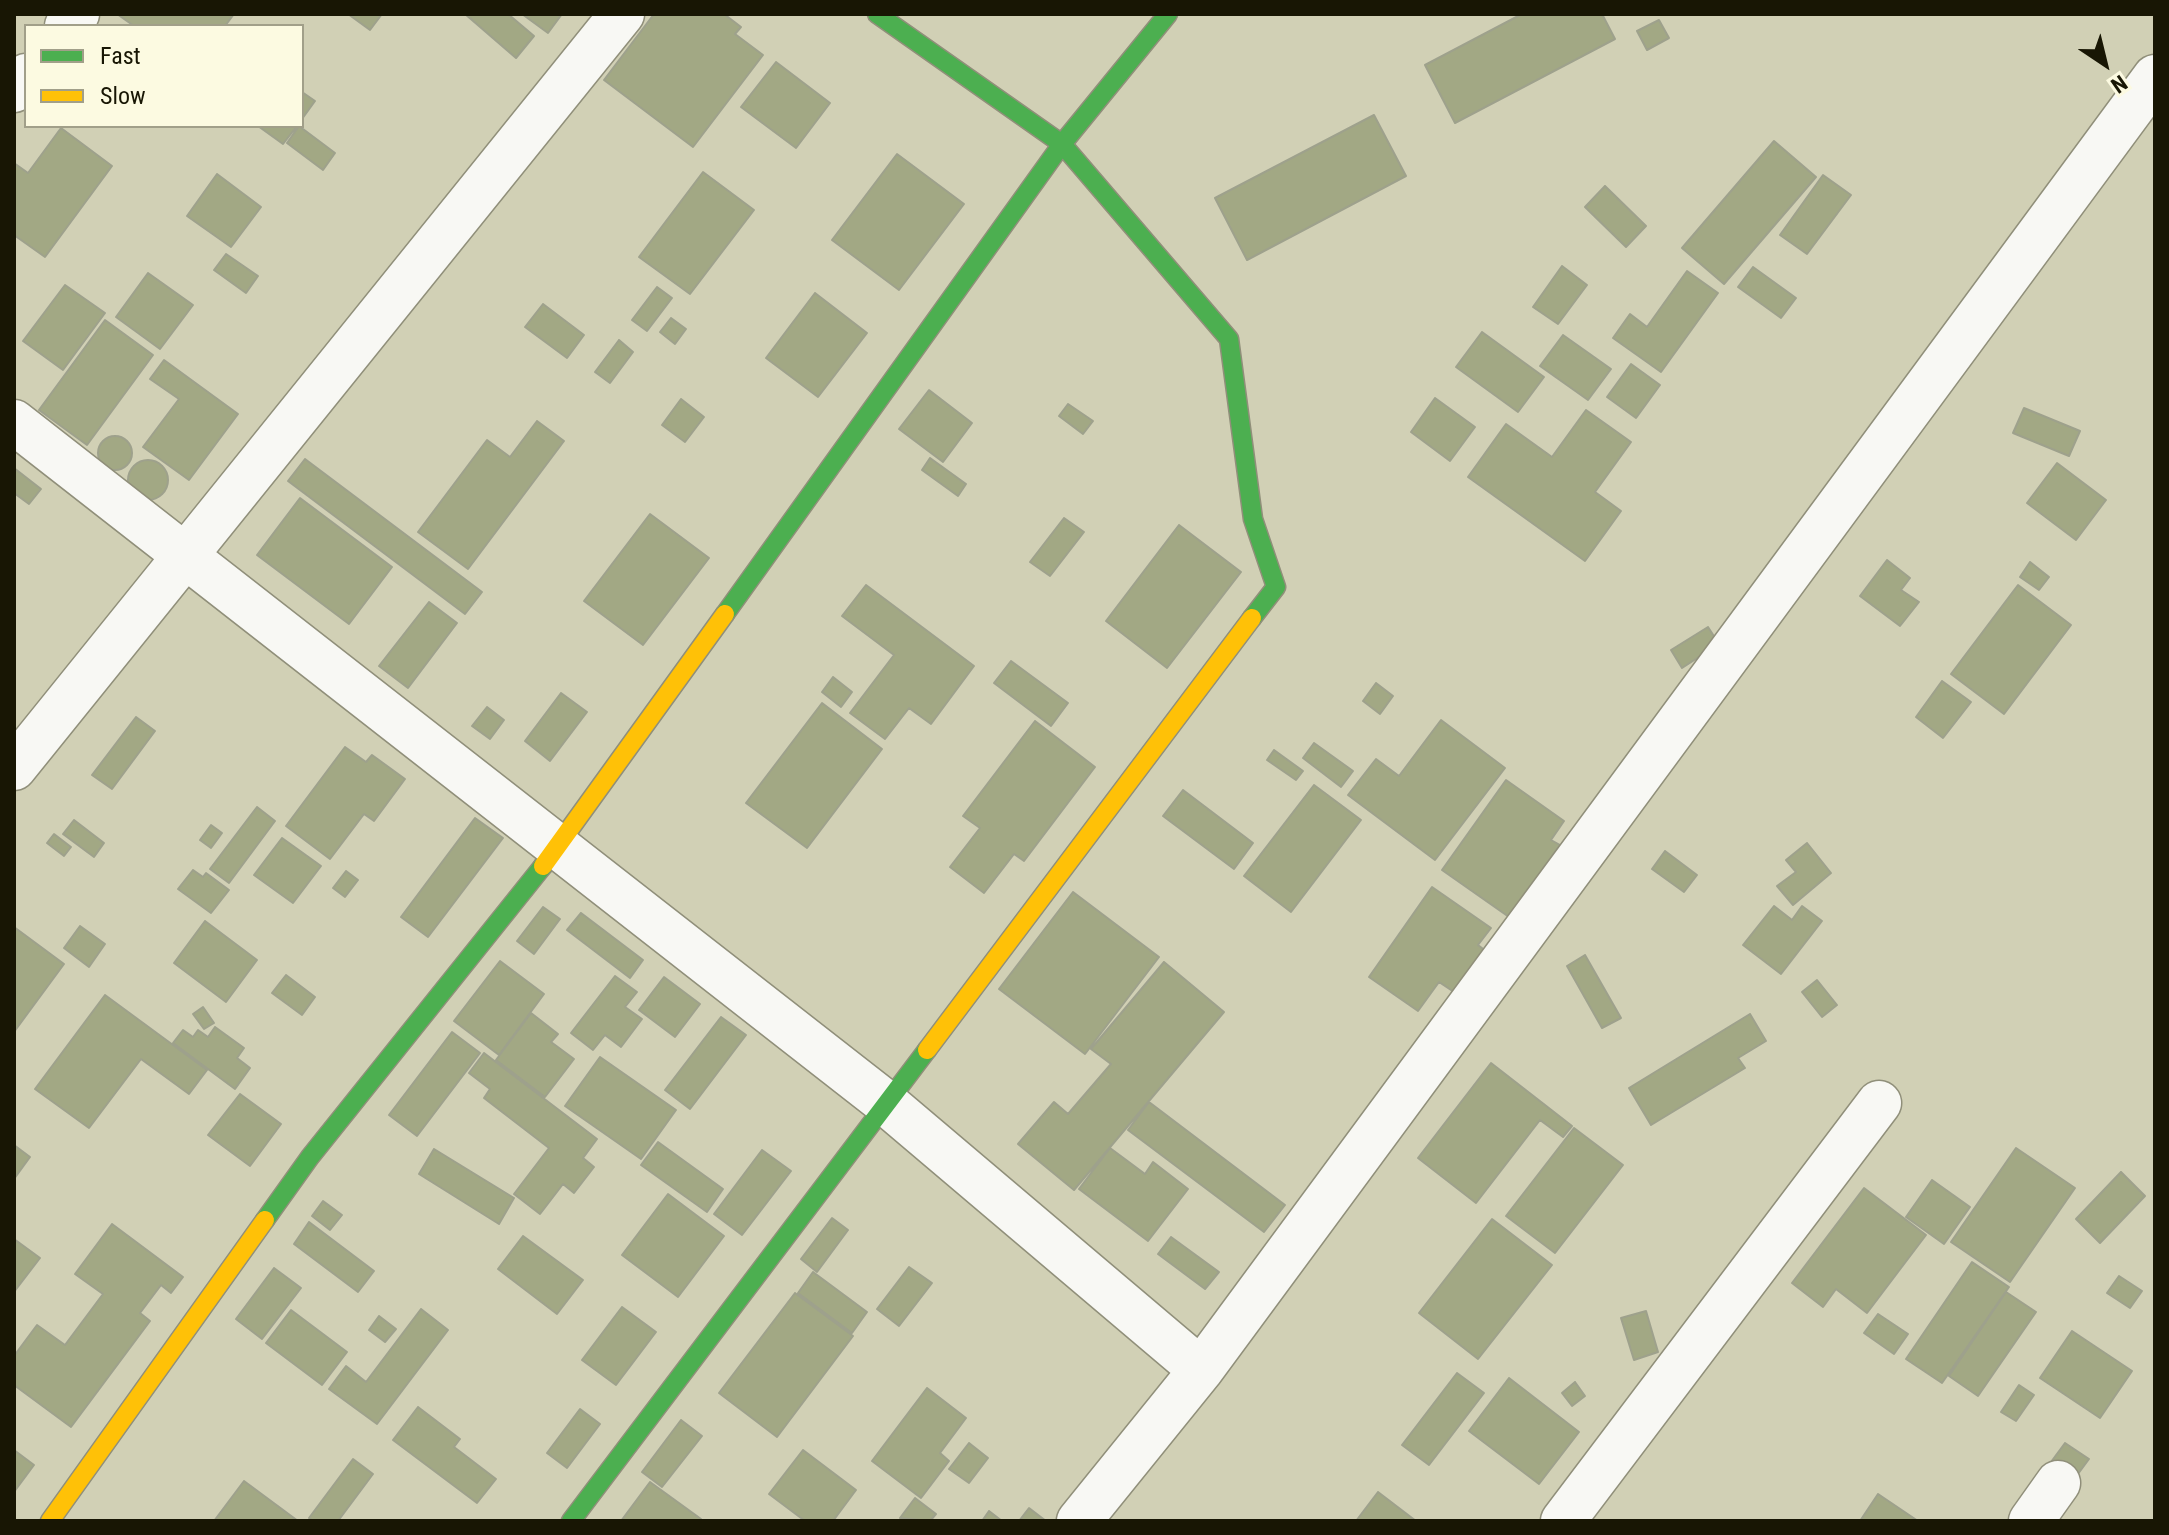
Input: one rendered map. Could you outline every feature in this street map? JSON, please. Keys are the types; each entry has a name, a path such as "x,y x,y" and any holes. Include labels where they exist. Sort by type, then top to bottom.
{"street":[{"path":"14,768 622,14"},
{"path":"571,1521 1276,587 1253,519 1229,339 1062,144 877,14"},
{"path":"52,1520 310,1157 557,849 1062,144 1168,14"},
{"path":"1079,1521 1201,1370 2155,77"},
{"path":"14,422 886,1103 1201,1370"},
{"path":"1563,1521 1879,1103"},
{"path":"2031,1521 2058,1483"}],"building":[{"path":"117,14 234,14 226,24 131,24"},
{"path":"348,14 382,14 370,30"},
{"path":"465,14 508,14 534,36 516,58"},
{"path":"522,14 562,14 548,33"},
{"path":"654,14 724,14 741,27 735,34 763,55 693,147 604,80"},
{"path":"1522,14 1602,14 1615,39 1455,123 1425,65"},
{"path":"1659,20 1669,38 1647,50 1637,31"},
{"path":"776,62 830,103 796,148 741,107"},
{"path":"304,93 315,101 304,116"},
{"path":"1374,115 1406,176 1247,260 1215,198"},
{"path":"61,128 112,166 45,257 14,235 14,163 28,173"},
{"path":"261,128 295,128 283,144"},
{"path":"298,128 302,128 335,153 323,170 287,143"},
{"path":"1774,141 1816,177 1724,284 1682,248"},
{"path":"897,154 964,204 899,290 832,240"},
{"path":"703,172 754,210 690,294 639,257"},
{"path":"217,174 261,207 231,247 187,216"},
{"path":"1823,175 1851,195 1807,254 1780,235"},
{"path":"1605,186 1646,226 1626,247 1585,207"},
{"path":"226,254 258,276 246,293 214,270"},
{"path":"1562,266 1587,285 1558,324 1533,307"},
{"path":"1753,267 1796,298 1781,318 1738,287"},
{"path":"1687,271 1718,293 1661,372 1613,338 1630,314 1647,327"},
{"path":"148,273 193,305 160,349 116,317"},
{"path":"65,285 105,313 63,370 23,341"},
{"path":"657,287 672,298 647,331 632,320"},
{"path":"815,293 867,333 818,397 766,358"},
{"path":"543,304 584,335 567,358 525,327"},
{"path":"671,318 686,329 675,344 660,332"},
{"path":"105,320 153,355 87,445 39,410"},
{"path":"1482,332 1544,377 1518,412 1456,367"},
{"path":"1563,335 1611,369 1588,400 1540,366"},
{"path":"619,340 633,352 610,383 595,372"},
{"path":"164,360 238,414 189,480 143,447 179,399 150,379"},
{"path":"1631,364 1660,385 1636,418 1607,397"},
{"path":"929,390 972,423 943,462 899,429"},
{"path":"1435,398 1475,427 1450,461 1411,432"},
{"path":"681,399 704,417 685,442 662,425"},
{"path":"1068,404 1093,421 1083,434 1059,416"},
{"path":"2024,408 2080,431 2069,456 2013,433"},
{"path":"1586,410 1631,442 1595,492 1621,511 1585,561 1468,477 1506,424 1552,457"},
{"path":"537,421 564,441 468,569 418,532 487,440 510,457"},
{"path":"115,436 127,441 132,453 127,465 115,470 103,465 98,453 103,441"},
{"path":"930,458 966,484 958,496 922,470"},
{"path":"305,459 482,592 465,614 288,481"},
{"path":"148,460 162,466 168,480 162,494 148,500 134,494 128,480 134,466"},
{"path":"2057,463 2106,500 2076,540 2027,503"},
{"path":"14,468 41,489 29,504 14,493"},
{"path":"300,498 392,567 349,624 257,555"},
{"path":"650,514 709,558 643,645 584,601"},
{"path":"1064,518 1084,532 1050,576 1030,562"},
{"path":"1179,525 1241,572 1167,668 1106,621"},
{"path":"1887,560 1910,578 1901,590 1919,602 1900,626 1860,596"},
{"path":"2030,562 2049,577 2039,590 2020,577"},
{"path":"866,585 974,666 931,724 909,708 885,739 850,713 894,655 842,616"},
{"path":"2018,585 2071,625 2004,714 1951,674"},
{"path":"429,602 457,623 408,688 379,666"},
{"path":"1708,627 1719,644 1682,668 1671,650"},
{"path":"1011,661 1068,703 1051,726 994,683"},
{"path":"833,677 852,692 841,707 822,692"},
{"path":"1942,681 1971,702 1943,738 1916,717"},
{"path":"1376,683 1393,696 1380,714 1363,701"},
{"path":"561,693 587,712 550,761 525,741"},
{"path":"822,703 882,749 807,848 746,803"},
{"path":"487,707 504,720 490,739 472,726"},
{"path":"136,717 155,731 112,789 92,775"},
{"path":"1441,720 1505,768 1435,860 1348,795 1376,759 1399,776"},
{"path":"1035,721 1095,767 1024,861 1014,854 984,893 950,867 980,828 963,816"},
{"path":"1314,743 1353,771 1341,787 1303,758"},
{"path":"345,747 366,762 372,755 405,779 374,821 364,814 330,859 286,826"},
{"path":"1274,750 1303,771 1296,780 1267,760"},
{"path":"1506,780 1564,821 1551,840 1560,845 1509,917 1442,870"},
{"path":"1314,785 1361,820 1291,912 1244,876"},
{"path":"1183,790 1253,843 1234,869 1163,816"},
{"path":"257,807 275,821 229,883 210,869"},
{"path":"475,818 503,838 428,937 401,917"},
{"path":"74,820 104,843 94,857 63,834"},
{"path":"211,825 222,833 211,848 200,840"},
{"path":"54,834 71,847 64,856 47,843"},
{"path":"282,838 321,866 293,903 254,875"},
{"path":"1807,843 1831,873 1793,905 1777,886 1796,872 1786,860"},
{"path":"1665,851 1697,875 1684,892 1652,869"},
{"path":"193,870 203,877 206,873 229,890 211,913 178,889"},
{"path":"346,871 358,880 345,897 333,888"},
{"path":"1432,887 1491,928 1478,945 1487,952 1457,994 1439,982 1418,1011 1369,977"},
{"path":"1073,892 1159,957 1085,1054 999,989"},
{"path":"1774,906 1792,920 1802,906 1822,921 1781,974 1743,945"},
{"path":"543,907 560,919 534,954 517,941"},
{"path":"581,913 643,960 630,978 567,930"},
{"path":"205,921 257,960 226,1002 174,963"},
{"path":"80,926 105,944 89,967 64,948"},
{"path":"14,927 64,964 14,1032"},
{"path":"1585,955 1621,1018 1602,1028 1567,966"},
{"path":"500,961 544,994 499,1055 454,1021"},
{"path":"1164,962 1224,1012 1074,1190 1018,1144 1054,1102 1068,1114 1111,1064 1091,1049"},
{"path":"286,975 315,997 302,1015 272,993"},
{"path":"615,976 637,992 625,1007 642,1019 621,1047 605,1035 593,1050 571,1033"},
{"path":"664,977 700,1004 675,1037 639,1010"},
{"path":"1817,980 1837,1005 1822,1017 1802,992"},
{"path":"105,995 207,1070 189,1094 141,1059 89,1128 35,1089"},
{"path":"203,1007 214,1023 204,1029 193,1014"},
{"path":"531,1013 558,1034 551,1042 574,1059 545,1097 496,1060"},
{"path":"1750,1014 1766,1041 1738,1058 1745,1068 1651,1125 1629,1088"},
{"path":"721,1017 746,1035 690,1109 665,1090"},
{"path":"215,1027 244,1048 237,1058 250,1068 235,1089 173,1043 183,1030 193,1037 198,1030 208,1037"},
{"path":"452,1032 480,1053 417,1136 389,1115"},
{"path":"484,1053 597,1139 583,1158 594,1167 574,1193 563,1184 540,1214 514,1194 549,1148 484,1098 490,1089 469,1073"},
{"path":"600,1057 676,1110 641,1159 565,1106"},
{"path":"1491,1063 1572,1126 1563,1137 1540,1120 1476,1203 1418,1158"},
{"path":"240,1094 281,1124 250,1166 208,1135"},
{"path":"1149,1102 1285,1205 1264,1232 1128,1130"},
{"path":"1574,1128 1623,1165 1555,1253 1506,1216"},
{"path":"658,1142 723,1189 707,1212 641,1165"},
{"path":"14,1145 30,1157 14,1179"},
{"path":"1110,1148 1145,1174 1153,1162 1188,1189 1148,1241 1079,1189"},
{"path":"2016,1148 2075,1188 2010,1282 1951,1242"},
{"path":"434,1149 514,1198 499,1224 419,1174"},
{"path":"762,1150 791,1171 742,1235 714,1214"},
{"path":"2121,1172 2145,1196 2100,1243 2076,1219"},
{"path":"1932,1180 1970,1207 1944,1244 1906,1217"},
{"path":"1864,1188 1926,1235 1867,1313 1836,1289 1823,1307 1792,1283"},
{"path":"668,1194 724,1236 678,1297 622,1255"},
{"path":"323,1201 342,1215 330,1230 312,1216"},
{"path":"832,1218 848,1230 817,1272 801,1259"},
{"path":"1492,1219 1552,1265 1478,1359 1419,1313"},
{"path":"309,1222 374,1271 358,1292 294,1244"},
{"path":"112,1224 183,1277 171,1293 161,1285 140,1313 150,1321 71,1427 14,1385 14,1356 37,1325 65,1345 103,1294 75,1274"},
{"path":"523,1236 583,1280 557,1314 498,1269"},
{"path":"1171,1237 1219,1272 1205,1289 1158,1254"},
{"path":"14,1239 40,1258 14,1292"},
{"path":"1972,1262 2009,1287 1942,1383 1906,1359"},
{"path":"909,1267 932,1283 899,1326 877,1309"},
{"path":"274,1268 301,1288 262,1339 236,1319"},
{"path":"813,1272 867,1312 852,1333 798,1293"},
{"path":"2119,1276 2142,1291 2130,1308 2107,1293"},
{"path":"2006,1292 2036,1312 1978,1396 1949,1376"},
{"path":"795,1293 853,1336 777,1437 719,1393"},
{"path":"622,1307 656,1332 616,1385 582,1360"},
{"path":"421,1309 448,1330 377,1424 329,1389 346,1366 366,1382"},
{"path":"291,1310 347,1352 322,1385 266,1343"},
{"path":"1646,1311 1658,1352 1634,1360 1621,1318"},
{"path":"1878,1314 1908,1334 1894,1354 1864,1333"},
{"path":"379,1316 396,1329 385,1342 369,1330"},
{"path":"2072,1331 2132,1371 2100,1418 2040,1378"},
{"path":"1457,1373 1484,1393 1429,1465 1402,1445"},
{"path":"1509,1378 1579,1432 1539,1484 1469,1431"},
{"path":"1575,1382 1585,1396 1572,1406 1562,1393"},
{"path":"2019,1385 2034,1395 2016,1421 2001,1412"},
{"path":"927,1388 966,1418 940,1453 949,1461 921,1498 872,1461"},
{"path":"418,1407 460,1439 454,1447 496,1479 477,1503 393,1440"},
{"path":"580,1409 600,1424 567,1468 547,1453"},
{"path":"681,1420 702,1436 662,1487 642,1472"},
{"path":"969,1443 988,1458 969,1483 949,1469"},
{"path":"2065,1443 2089,1459 2075,1478 2051,1462"},
{"path":"14,1450 34,1465 14,1492"},
{"path":"803,1450 856,1490 833,1521 805,1521 769,1494"},
{"path":"353,1459 373,1474 338,1521 313,1521 309,1518"},
{"path":"244,1481 298,1521 214,1521"},
{"path":"650,1482 701,1519 621,1521"},
{"path":"1378,1492 1416,1521 1356,1521"},
{"path":"1878,1494 1918,1521 1860,1521"},
{"path":"915,1498 936,1514 930,1521 900,1518"},
{"path":"1029,1508 1046,1521 1019,1521"},
{"path":"989,1511 1002,1521 982,1521"}],"traffic: fast":[{"path":"877,14 1062,144 1229,339 1253,519 1276,587 1252,618"},
{"path":"725,614 1062,144 1168,14"},
{"path":"265,1220 310,1157 543,866"},
{"path":"571,1521 927,1050"}],"traffic: slow":[{"path":"543,866 725,614"},
{"path":"927,1050 1252,618"},
{"path":"50,1521 265,1220"}]}
